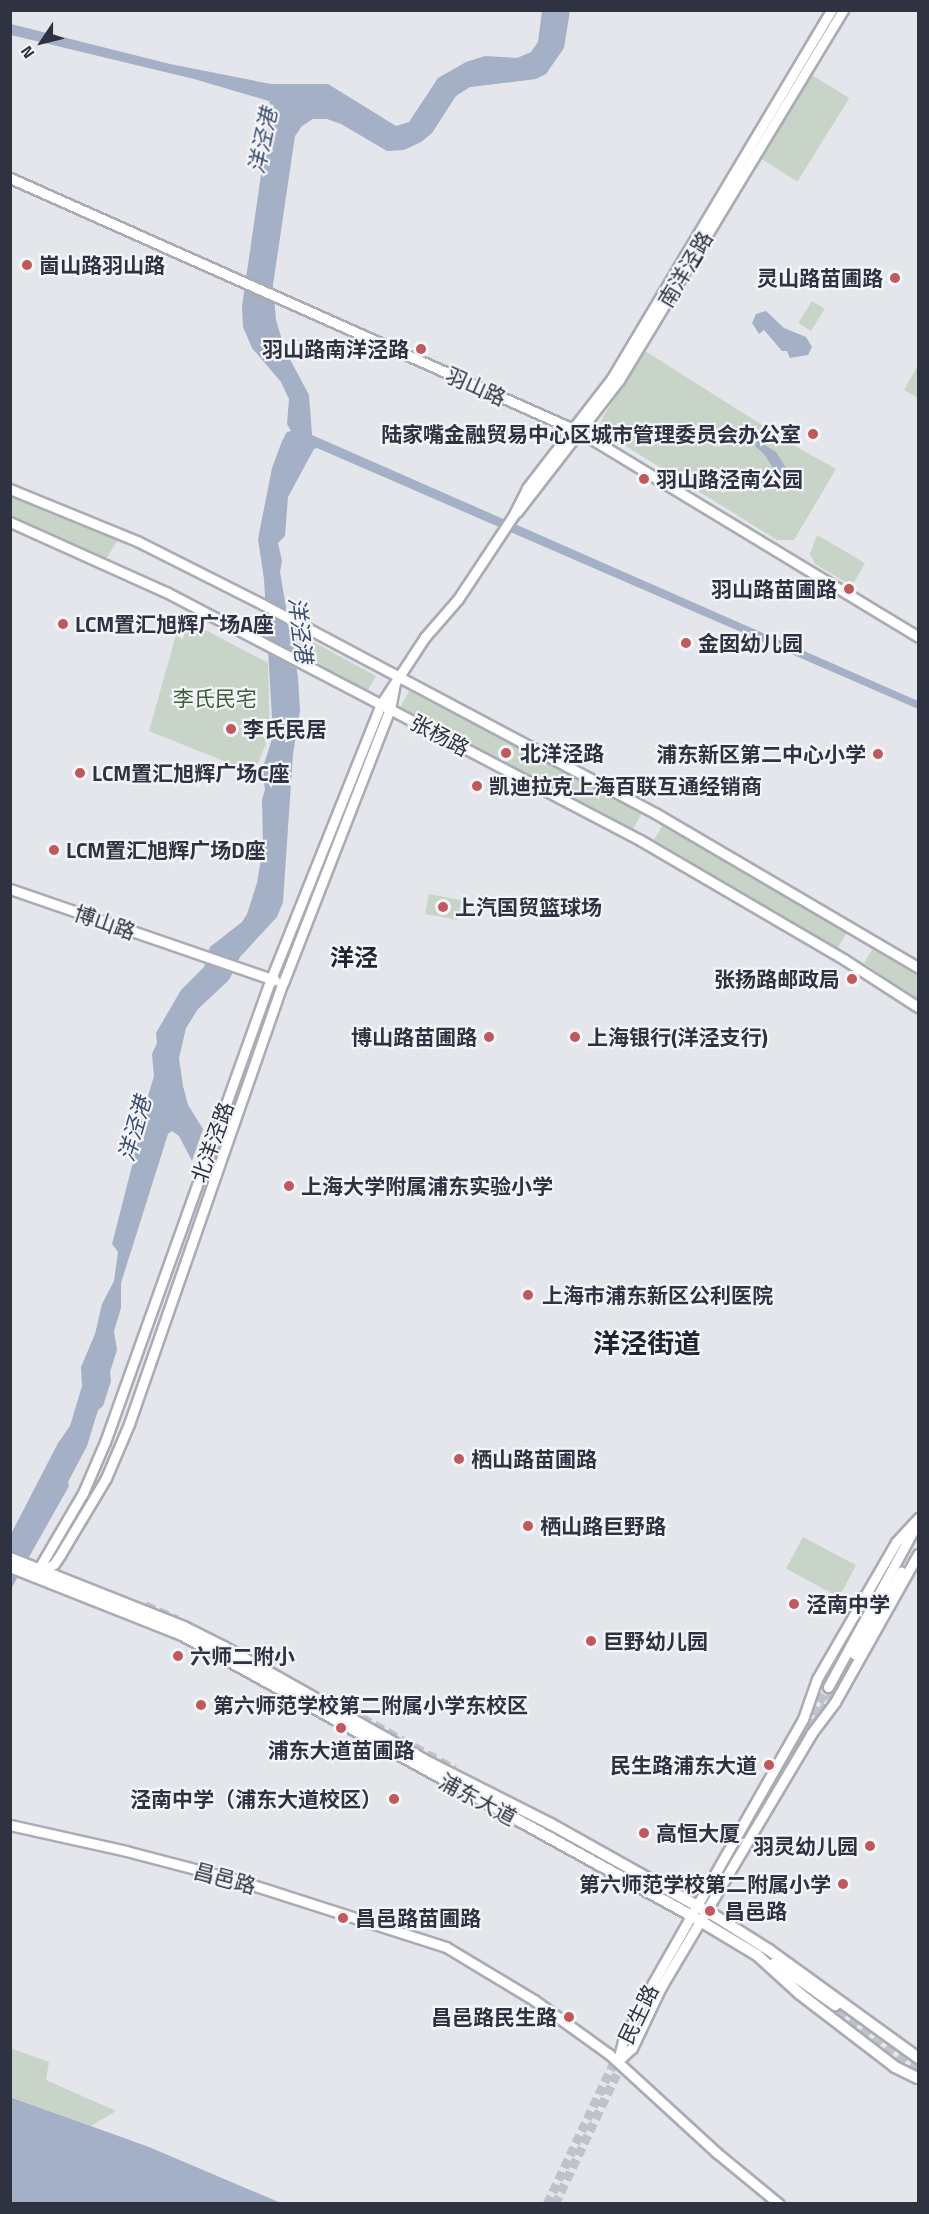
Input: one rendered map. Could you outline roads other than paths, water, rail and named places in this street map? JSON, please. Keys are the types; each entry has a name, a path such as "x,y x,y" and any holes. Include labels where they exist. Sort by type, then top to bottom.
{"main road":[{"name":"南洋泾路","path":"397,676 426,637 445,617 513,516 526,503 612,378 831,10"},
{"name":"南洋泾路","path":"577,431 606,399 640,347 843,10"},
{"name":"羽山路","path":"10,178 577,431 918,637"},
{"name":"张杨路","path":"10,489 136,541 293,620 655,813 918,967"},
{"name":"张杨路","path":"10,522 166,592 640,840 845,960 918,1007"},
{"name":"北洋泾路","path":"36,1570 83,1493 105,1442 271,979 381,704 397,676"},
{"name":"北洋泾路","path":"36,1570 60,1555 106,1478 129,1424 283,983 390,709 397,676"},
{"name":"博山路","path":"10,889 283,983"},
{"path":"918,1520 831,1689 918,1548"},
{"name":"民生路","path":"702,1909 803,1719 811,1692 822,1671 896,1542 918,1520"},
{"name":"民生路","path":"618,2061 632,2048 696,1919 811,1734 835,1702 918,1554"},
{"name":"浦东大道","path":"10,1558 201,1645 426,1772 696,1919 762,1958 800,1994 895,2067 918,2078"},
{"name":"浦东大道","path":"10,1567 36,1570 184,1627 224,1647 432,1764 551,1824 702,1909 812,1980 918,2058"},
{"name":"昌邑路","path":"10,1825 261,1887 446,1947 534,2000 618,2061 717,2153 779,2204"},
{"path":"762,1958 885,2050"},
{"path":"762,1958 793,1975 918,2067"}],"water":[{"path":"542,11 570,11 564,48 546,74 536,79 470,87 456,96 432,133 421,142 404,150 387,151 341,124 327,119 313,119 302,126 295,136 273,285 276,320 285,350 309,395 312,435 918,701 918,709 317,448 314,449 288,497 285,536 278,543 282,561 280,572 298,677 300,711 293,754 283,902 277,917 240,957 229,980 198,1009 186,1028 179,1058 183,1086 188,1105 203,1129 192,1161 179,1136 172,1131 168,1134 121,1283 121,1308 114,1331 117,1350 103,1406 98,1410 87,1446 68,1482 69,1486 11,1589 11,1534 58,1443 70,1426 82,1386 81,1367 95,1334 102,1304 114,1281 118,1252 112,1244 134,1158 136,1136 154,1076 152,1054 157,1043 156,1033 181,990 204,967 210,947 242,922 257,883 263,846 262,800 265,789 262,770 273,736 264,579 258,539 272,468 282,441 287,432 291,431 287,424 289,399 281,382 252,348 243,327 242,306 271,106 269,101 194,79 11,35 11,24 170,64 271,84 328,84 396,126 409,122 438,78 466,62 485,56 517,58 531,52 538,42"},
{"path":"766,311 784,328 806,337 812,347 808,355 790,358 787,351 782,351 764,330 759,334 752,323 756,314"},
{"path":"757,440 776,452 796,484 782,482 764,454 755,446"},
{"path":"10,2097 149,2147 281,2203 11,2203"}],"tunnel":[{"path":"145,1606 177,1620"},
{"path":"691,1924 828,1687"},
{"path":"815,1724 834,1690"},
{"path":"361,1718 454,1770"},
{"path":"827,2000 918,2070"},
{"path":"547,2204 618,2054"},
{"path":"555,2204 624,2059"}],"place":[{"name":"崮山路羽山路","path":"27,265"},
{"name":"灵山路苗圃路","path":"895,278"},
{"name":"羽山路南洋泾路","path":"421,349"},
{"name":"陆家嘴金融贸易中心区城市管理委员会办公室","path":"813,434"},
{"name":"羽山路泾南公园","path":"644,479"},
{"name":"羽山路苗圃路","path":"849,589"},
{"name":"LCM置汇旭辉广场A座","path":"63,624"},
{"name":"金囡幼儿园","path":"686,643"},
{"name":"李氏民居","path":"231,729"},
{"name":"北洋泾路","path":"506,753"},
{"name":"浦东新区第二中心小学","path":"878,754"},
{"name":"LCM置汇旭辉广场C座","path":"80,773"},
{"name":"凯迪拉克上海百联互通经销商","path":"477,786"},
{"name":"LCM置汇旭辉广场D座","path":"54,850"},
{"name":"上汽国贸篮球场","path":"443,907"},
{"name":"张扬路邮政局","path":"852,979"},
{"name":"博山路苗圃路","path":"489,1037"},
{"name":"上海银行(洋泾支行)","path":"575,1037"},
{"name":"上海大学附属浦东实验小学","path":"289,1186"},
{"name":"上海市浦东新区公利医院","path":"528,1295"},
{"name":"栖山路苗圃路","path":"459,1459"},
{"name":"栖山路巨野路","path":"528,1526"},
{"name":"泾南中学","path":"794,1604"},
{"name":"巨野幼儿园","path":"591,1641"},
{"name":"六师二附小","path":"178,1656"},
{"name":"第六师范学校第二附属小学东校区","path":"201,1705"},
{"name":"浦东大道苗圃路","path":"341,1728"},
{"name":"民生路浦东大道","path":"769,1765"},
{"name":"泾南中学（浦东大道校区）","path":"394,1799"},
{"name":"高恒大厦","path":"644,1833"},
{"name":"羽灵幼儿园","path":"870,1846"},
{"name":"第六师范学校第二附属小学","path":"843,1884"},
{"name":"昌邑路","path":"710,1911"},
{"name":"昌邑路苗圃路","path":"343,1918"},
{"name":"昌邑路民生路","path":"569,2017"}],"district":[{"name":"洋泾","path":"354,958"},
{"name":"洋泾街道","path":"647,1343"}],"water label":[{"name":"洋泾港","path":"263,141"},
{"name":"洋泾港","path":"300,630"},
{"name":"洋泾港","path":"135,1129"}],"park label":[{"name":"李氏民宅","path":"215,698"}]}
